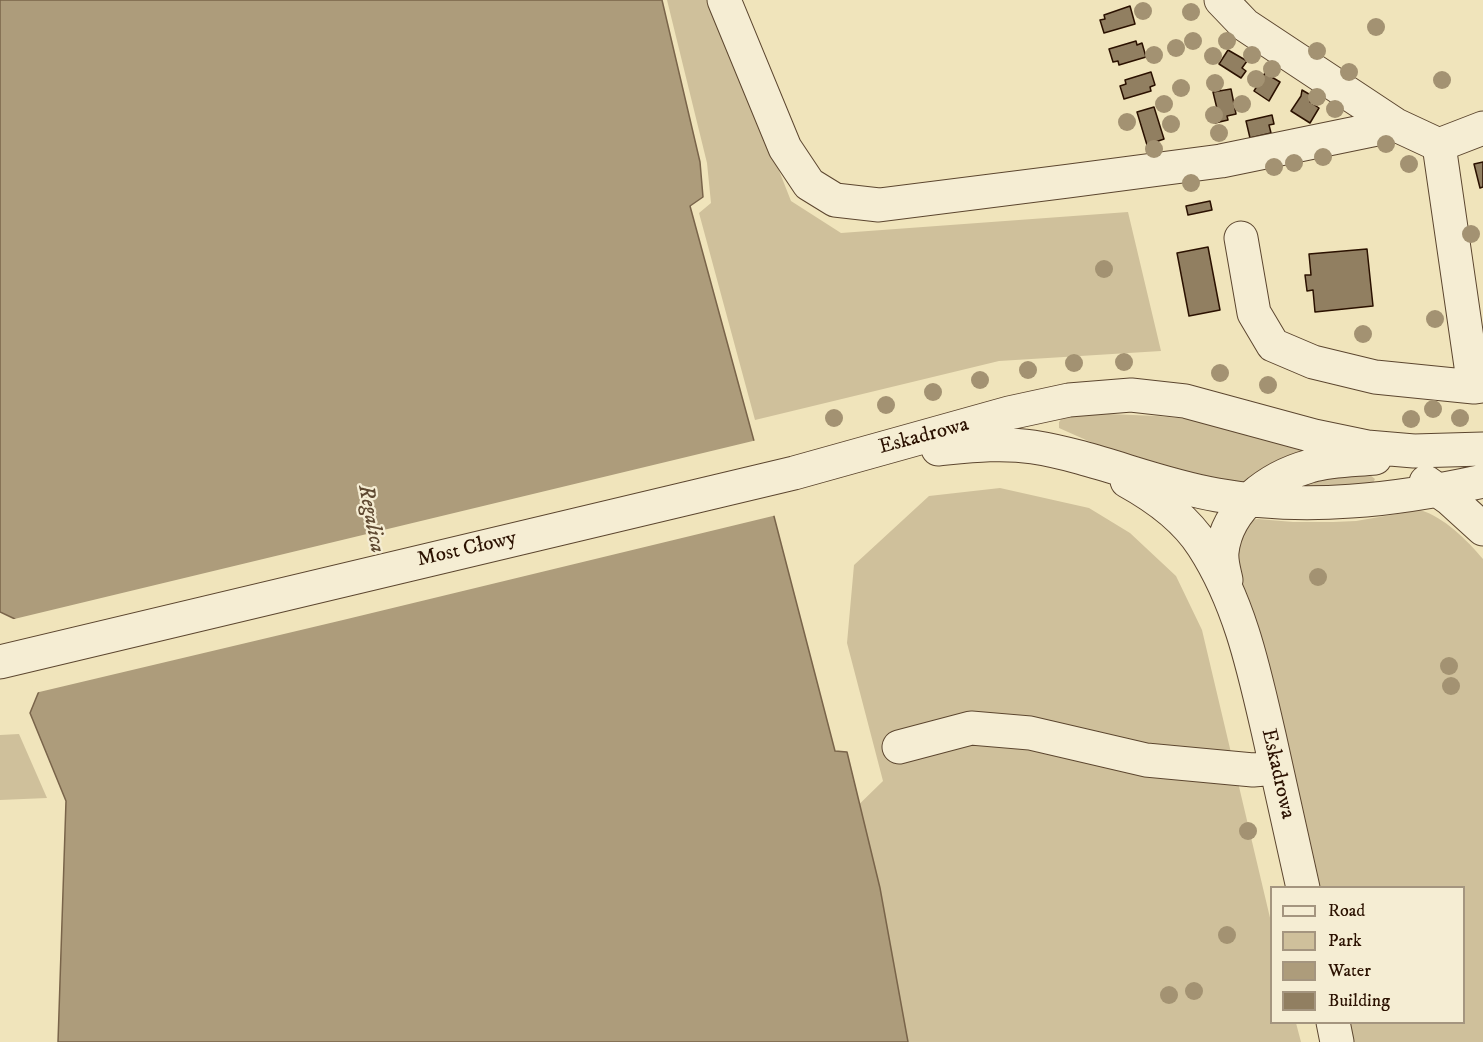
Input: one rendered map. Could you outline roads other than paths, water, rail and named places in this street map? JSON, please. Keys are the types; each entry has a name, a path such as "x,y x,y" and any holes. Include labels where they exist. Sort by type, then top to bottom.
{"street":[{"path":"724,0 785,148 809,184 835,200 879,204 1221,161 1396,125"},
{"path":"1221,0 1245,25 1396,125 1439,145 1483,128"},
{"path":"1241,238 1254,313 1273,345 1313,362 1375,377 1479,387 1439,145"},
{"name":"Eskadrowa","path":"794,472 1009,413 1069,400 1131,395 1185,401 1367,447 1436,451"},
{"name":"Eskadrowa","path":"1332,439 1382,457 1416,475 1450,498 1483,529"},
{"name":"Eskadrowa","path":"794,472 893,455 982,444 1031,446 1216,495 1273,502 1355,502 1439,491 1483,481"},
{"name":"Eskadrowa","path":"1303,886 1252,664 1228,592 1221,555 1224,536 1235,516 1250,500 1264,486 1285,474 1312,465 1436,451 1483,449"},
{"name":"Eskadrowa","path":"1074,456 1116,475 1149,494 1181,520 1202,545 1228,592"},
{"name":"Most Cłowy","path":"0,662 794,472"},
{"path":"899,747 971,728 1030,732 1146,760 1253,770 1276,768"},
{"path":"1333,1024 1337,1042"}],"water":[{"name":"Regalica","path":"0,0 662,0 700,162 703,197 690,206 835,751 847,752 880,888 908,1042 58,1042 66,801 30,713 39,691 15,619 0,612"}]}
